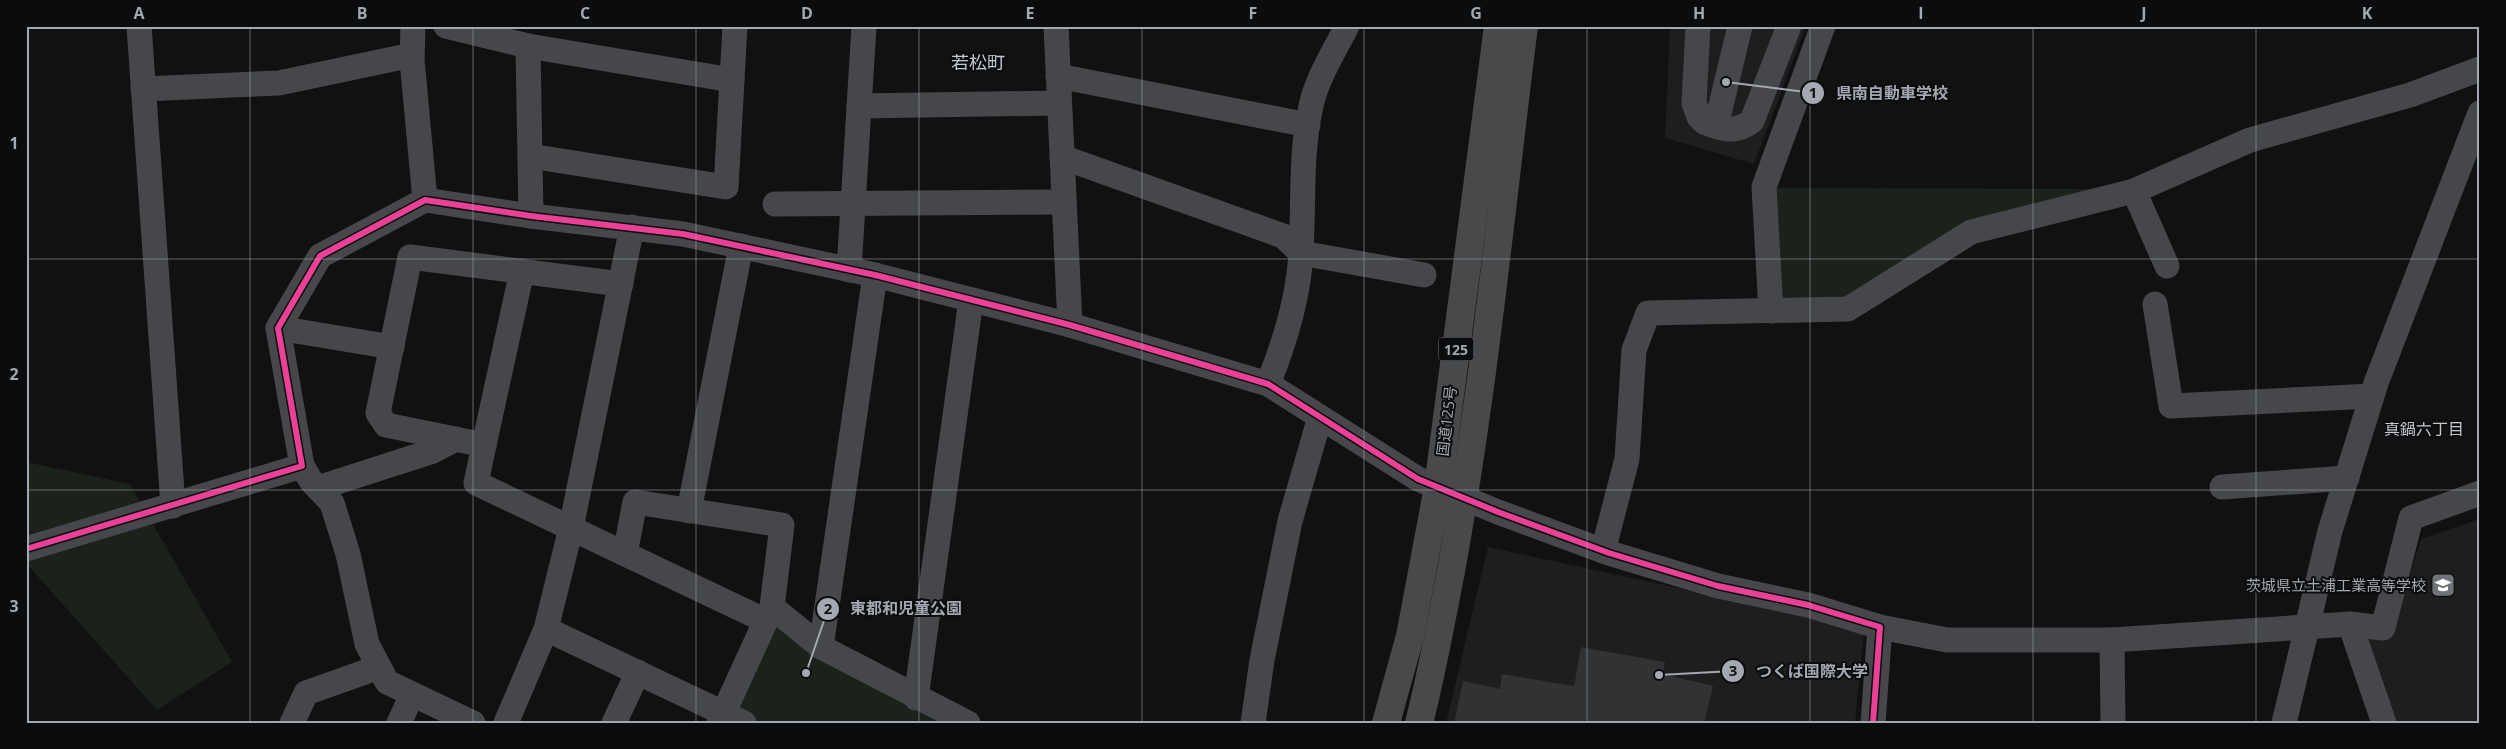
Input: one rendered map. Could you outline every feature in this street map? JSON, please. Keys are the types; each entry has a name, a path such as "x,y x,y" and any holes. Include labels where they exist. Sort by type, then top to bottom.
{"highway":[{"name":"125","path":"1473,211 1487,26"},
{"name":"国道125号","path":"1386,723 1410,636 1438,487 1498,26"},
{"name":"国道125号","path":"1419,723 1430,678 1464,498 1489,324 1498,233 1524,26"},
{"name":"125","path":"1498,233 1536,26"}],"street":[{"path":"139,26 173,506"},
{"path":"413,26 412,55 425,200"},
{"path":"446,26 540,40 732,80"},
{"path":"530,156 726,187 735,26"},
{"path":"849,270 864,26"},
{"path":"1056,26 1070,325"},
{"path":"1268,384 1284,342 1297,285 1301,253 1303,164 1308,125 1316,91 1348,26"},
{"path":"1698,26 1694,102 1699,116 1704,122 1724,129 1738,129 1752,121 1789,26"},
{"path":"1716,126 1740,26"},
{"path":"1771,311 1764,187 1823,26"},
{"path":"531,216 530,156 540,40"},
{"path":"143,89 279,83 412,55"},
{"path":"1603,551 1627,459 1634,350 1648,313 1848,309 1972,232 2134,191 2250,140 2410,95 2480,69"},
{"path":"1058,76 1308,125"},
{"path":"859,106 1059,104"},
{"path":"2284,723 2330,531 2372,396 2480,113"},
{"path":"1062,157 1283,236 1301,253 1424,275"},
{"path":"2134,191 2167,266"},
{"path":"473,723 387,682 367,644 348,554 332,503 302,466 278,328 320,256 425,200 531,216 683,234 875,275 1070,325 1268,384 1418,479 1603,551 1718,586 1808,605 1880,627 1947,640 2112,640 2350,624 2383,628 2411,518 2480,493"},
{"path":"775,204 1064,202"},
{"path":"506,723 546,629 571,528 632,227"},
{"path":"689,511 741,246"},
{"path":"484,445 386,425 378,413 410,257 621,284"},
{"path":"522,272 476,483 624,554 769,614 821,648 968,723"},
{"path":"821,648 875,275"},
{"path":"916,698 971,300"},
{"path":"2155,304 2171,406 2372,396"},
{"path":"278,328 392,347"},
{"path":"1254,723 1262,660 1290,521 1320,417"},
{"path":"318,488 433,450 456,439"},
{"path":"26,550 302,466"},
{"path":"2222,487 2347,478"},
{"path":"546,629 638,672 729,719 769,614 782,525 635,502 624,554"},
{"path":"2350,624 2384,723"},
{"path":"1873,723 1880,627"},
{"path":"2112,640 2113,723"},
{"path":"292,723 306,693 379,667"},
{"path":"614,723 638,672"},
{"path":"399,723 412,694"}],"shaded area":[{"path":"1670,26 1806,26 1754,164 1665,138"},
{"path":"1770,188 2129,189 1969,226 1845,304 1774,306"},
{"path":"26,462 130,484 232,662 157,710 26,563"},
{"name":"茨城県立土浦工業高等学校","path":"2480,519 2480,723 2387,723 2359,644 2393,630 2421,539"},
{"path":"1488,547 1864,628 1855,723 1446,723"},
{"path":"772,607 957,723 744,723 724,713"}],"building":[{"path":"1581,647 1665,662 1663,674 1713,686 1704,723 1454,723 1463,681 1500,689 1502,674 1574,686"}],"cycle path":[{"path":"26,549 302,466 278,328 320,256 425,200 531,216 683,234 875,275 1070,325 1268,384 1418,479 1498,512 1609,553 1718,586 1808,605 1880,627 1873,723"}],"place":[{"name":"県南自動車学校","path":"1726,82"},
{"name":"茨城県立土浦工業高等学校","path":"2443,585"},
{"name":"東都和児童公園","path":"806,673"},
{"name":"つくば国際大学","path":"1659,675"}],"district":[{"name":"若松町","path":"978,62"},
{"name":"真鍋六丁目","path":"2424,429"}]}
